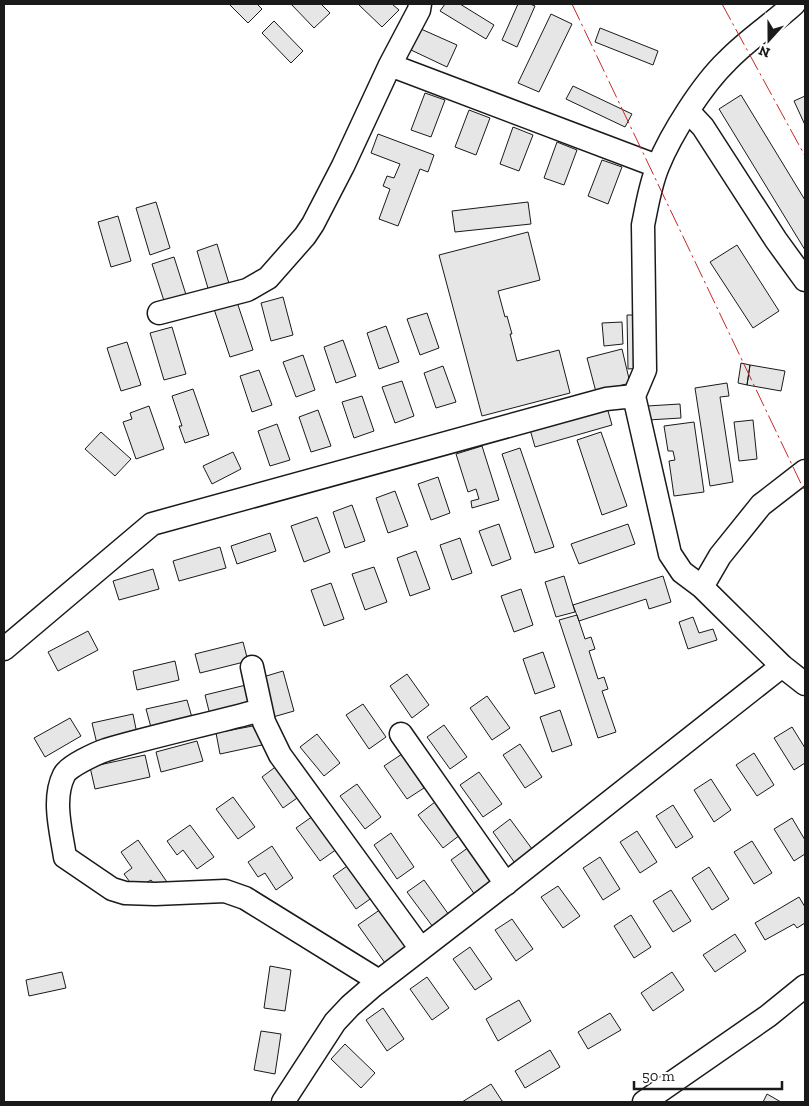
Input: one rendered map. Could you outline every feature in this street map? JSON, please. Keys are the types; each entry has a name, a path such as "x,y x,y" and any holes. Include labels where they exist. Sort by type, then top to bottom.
{"street":[{"path":"159,313 247,290 268,278 305,236 343,166 390,65 419,10 420,4"},
{"path":"794,4 728,60 710,80 657,166 643,225 645,370 634,396 670,554 682,572 702,587 782,666 805,684"},
{"path":"390,65 657,166"},
{"path":"689,112 703,127 776,240 805,280"},
{"path":"4,649 152,524 606,399 634,396"},
{"path":"702,587 720,556 761,505 805,471"},
{"path":"283,1102 335,1022 350,1006 379,981 506,884 782,666"},
{"path":"252,667 264,722 280,755 421,949"},
{"path":"261,710 104,751 65,772 58,791 60,826 65,857 112,889 125,893 155,894 225,891 245,898 379,981"},
{"path":"401,734 506,884"},
{"path":"644,1102 768,1016 805,986"}],"building":[{"path":"229,4 257,4 262,9 248,23"},
{"path":"291,4 321,4 330,13 314,28"},
{"path":"358,4 392,4 399,10 382,27"},
{"path":"445,4 460,4 494,25 486,39 440,11"},
{"path":"518,4 535,6 517,47 502,40"},
{"path":"551,14 572,24 539,92 518,83"},
{"path":"274,21 303,51 291,63 262,33"},
{"path":"600,28 658,51 653,65 595,42"},
{"path":"421,29 457,45 447,67 411,50"},
{"path":"573,86 632,114 625,127 566,99"},
{"path":"425,93 445,100 431,137 411,130"},
{"path":"741,95 805,200 805,250 719,109"},
{"path":"805,96 805,125 794,101"},
{"path":"469,110 490,118 476,155 455,147"},
{"path":"513,127 533,135 519,171 500,164"},
{"path":"378,134 434,155 428,172 420,169 398,226 379,219 390,189 383,186 387,176 394,178 400,164 371,153"},
{"path":"557,142 577,150 564,185 544,178"},
{"path":"602,160 622,167 608,204 588,196"},
{"path":"156,202 170,248 150,255 136,208"},
{"path":"528,202 531,224 455,232 452,211"},
{"path":"118,216 131,261 111,267 98,222"},
{"path":"528,232 540,280 498,291 512,334 510,334 517,361 559,350 570,393 482,416 439,255"},
{"path":"217,244 231,290 210,295 197,251"},
{"path":"737,245 779,311 753,328 710,262"},
{"path":"174,257 188,301 166,307 152,264"},
{"path":"283,297 293,335 271,341 261,303"},
{"path":"237,302 253,350 230,357 214,309"},
{"path":"427,313 439,348 420,355 407,319"},
{"path":"627,315 639,315 640,368 628,369"},
{"path":"622,322 623,344 604,346 602,323"},
{"path":"386,326 399,362 379,369 367,333"},
{"path":"172,327 186,374 164,380 150,333"},
{"path":"343,340 356,376 336,383 324,347"},
{"path":"127,342 141,385 121,391 107,348"},
{"path":"622,349 630,383 596,392 587,358"},
{"path":"303,355 315,390 296,397 283,362"},
{"path":"741,363 750,365 747,385 738,383"},
{"path":"750,365 785,371 781,391 747,385"},
{"path":"443,366 456,402 436,408 424,373"},
{"path":"259,370 272,405 252,412 240,376"},
{"path":"402,381 414,416 395,423 382,387"},
{"path":"727,383 729,396 720,397 733,482 710,486 695,388"},
{"path":"193,389 209,435 185,443 179,426 182,426 172,396"},
{"path":"362,396 374,431 354,438 342,402"},
{"path":"606,404 612,425 535,447 529,426"},
{"path":"680,404 681,418 648,420 647,406"},
{"path":"149,406 164,449 136,459 123,422 132,419 130,413"},
{"path":"318,410 331,446 311,452 299,417"},
{"path":"753,420 757,459 739,461 734,422"},
{"path":"694,422 704,492 674,496 669,461 675,460 673,451 668,451 664,426"},
{"path":"277,424 290,460 270,466 258,431"},
{"path":"101,432 131,459 115,476 85,449"},
{"path":"601,432 627,506 602,515 577,440"},
{"path":"482,446 499,500 472,508 471,501 479,499 476,489 468,492 456,454"},
{"path":"520,448 554,547 535,553 502,454"},
{"path":"233,452 241,469 212,484 203,466"},
{"path":"438,477 450,513 431,520 418,484"},
{"path":"395,491 408,526 388,533 376,498"},
{"path":"352,505 365,541 345,548 333,512"},
{"path":"317,517 330,552 304,562 291,526"},
{"path":"499,524 511,559 492,566 479,531"},
{"path":"628,524 635,544 579,564 571,544"},
{"path":"270,533 276,551 237,564 231,546"},
{"path":"460,538 472,573 452,580 440,545"},
{"path":"220,547 226,568 179,581 173,561"},
{"path":"416,551 430,589 410,596 397,558"},
{"path":"374,567 387,602 365,610 352,574"},
{"path":"153,569 159,589 119,600 113,581"},
{"path":"564,576 575,612 556,617 545,582"},
{"path":"663,576 671,602 649,609 646,599 579,621 573,605"},
{"path":"331,583 344,619 324,626 311,590"},
{"path":"521,589 533,625 514,632 501,596"},
{"path":"577,615 585,639 591,637 595,649 589,651 598,679 604,677 608,689 602,691 616,732 598,738 559,620"},
{"path":"693,617 699,633 713,629 717,640 688,649 679,622"},
{"path":"88,631 98,650 58,671 48,652"},
{"path":"243,642 248,661 200,673 195,654"},
{"path":"543,652 555,687 535,694 523,659"},
{"path":"175,661 179,680 137,690 133,671"},
{"path":"283,671 294,711 273,717 263,677"},
{"path":"407,674 429,705 412,718 390,686"},
{"path":"246,685 251,705 210,715 205,695"},
{"path":"487,696 510,728 492,740 470,708"},
{"path":"187,700 193,721 152,731 146,709"},
{"path":"363,704 386,737 369,749 346,715"},
{"path":"560,710 572,745 552,752 540,717"},
{"path":"133,714 137,734 97,744 92,723"},
{"path":"70,718 81,736 45,757 34,738"},
{"path":"258,725 262,745 220,754 216,733"},
{"path":"444,725 467,757 450,769 427,737"},
{"path":"792,727 805,748 805,763 794,770 774,738"},
{"path":"317,734 340,763 324,776 300,747"},
{"path":"197,741 203,761 161,772 156,752"},
{"path":"520,744 542,777 525,788 503,755"},
{"path":"754,753 774,785 757,796 736,765"},
{"path":"402,754 424,788 407,799 384,766"},
{"path":"145,755 150,777 95,789 90,767"},
{"path":"278,765 300,796 283,808 262,777"},
{"path":"479,772 502,804 483,817 460,785"},
{"path":"711,779 731,810 714,822 694,790"},
{"path":"357,784 381,817 365,829 340,796"},
{"path":"233,797 255,827 238,839 216,809"},
{"path":"435,802 460,835 443,848 418,815"},
{"path":"673,805 693,837 676,848 656,816"},
{"path":"313,816 337,849 320,861 296,828"},
{"path":"792,818 805,840 805,854 794,861 774,829"},
{"path":"510,819 535,853 517,866 493,832"},
{"path":"190,825 214,857 197,869 183,850 177,855 167,841"},
{"path":"637,831 657,862 640,873 620,842"},
{"path":"391,833 414,867 397,879 374,845"},
{"path":"138,840 167,882 158,889 151,880 135,889 124,874 132,868 121,852"},
{"path":"752,841 772,873 754,884 734,852"},
{"path":"272,846 293,878 276,890 265,873 258,877 248,862"},
{"path":"469,847 496,885 477,898 451,860"},
{"path":"600,857 620,889 603,900 583,868"},
{"path":"350,864 373,897 356,909 333,876"},
{"path":"709,867 729,899 712,910 692,878"},
{"path":"424,880 449,915 433,927 407,892"},
{"path":"558,886 580,916 563,928 541,897"},
{"path":"671,890 691,921 673,932 653,901"},
{"path":"799,897 805,907 805,923 797,928 794,924 765,940 755,923"},
{"path":"381,909 408,947 385,963 358,925"},
{"path":"631,915 651,947 634,958 614,926"},
{"path":"512,919 533,949 516,961 495,930"},
{"path":"735,934 746,951 715,972 703,955"},
{"path":"470,947 492,979 475,990 453,959"},
{"path":"270,966 291,970 285,1011 264,1008"},
{"path":"62,972 66,988 29,996 26,980"},
{"path":"672,972 684,990 653,1011 641,993"},
{"path":"427,977 449,1008 432,1020 410,989"},
{"path":"519,1000 531,1021 498,1041 486,1019"},
{"path":"383,1008 404,1039 387,1051 366,1020"},
{"path":"610,1013 621,1030 588,1049 578,1032"},
{"path":"261,1031 281,1034 275,1074 254,1070"},
{"path":"345,1044 375,1073 361,1088 331,1059"},
{"path":"550,1050 560,1067 525,1088 515,1071"},
{"path":"491,1084 502,1101 505,1102 462,1102"},
{"path":"767,1094 781,1102 763,1102"}],"power":[{"path":"572,4 805,492"},
{"path":"722,4 805,156"}]}
